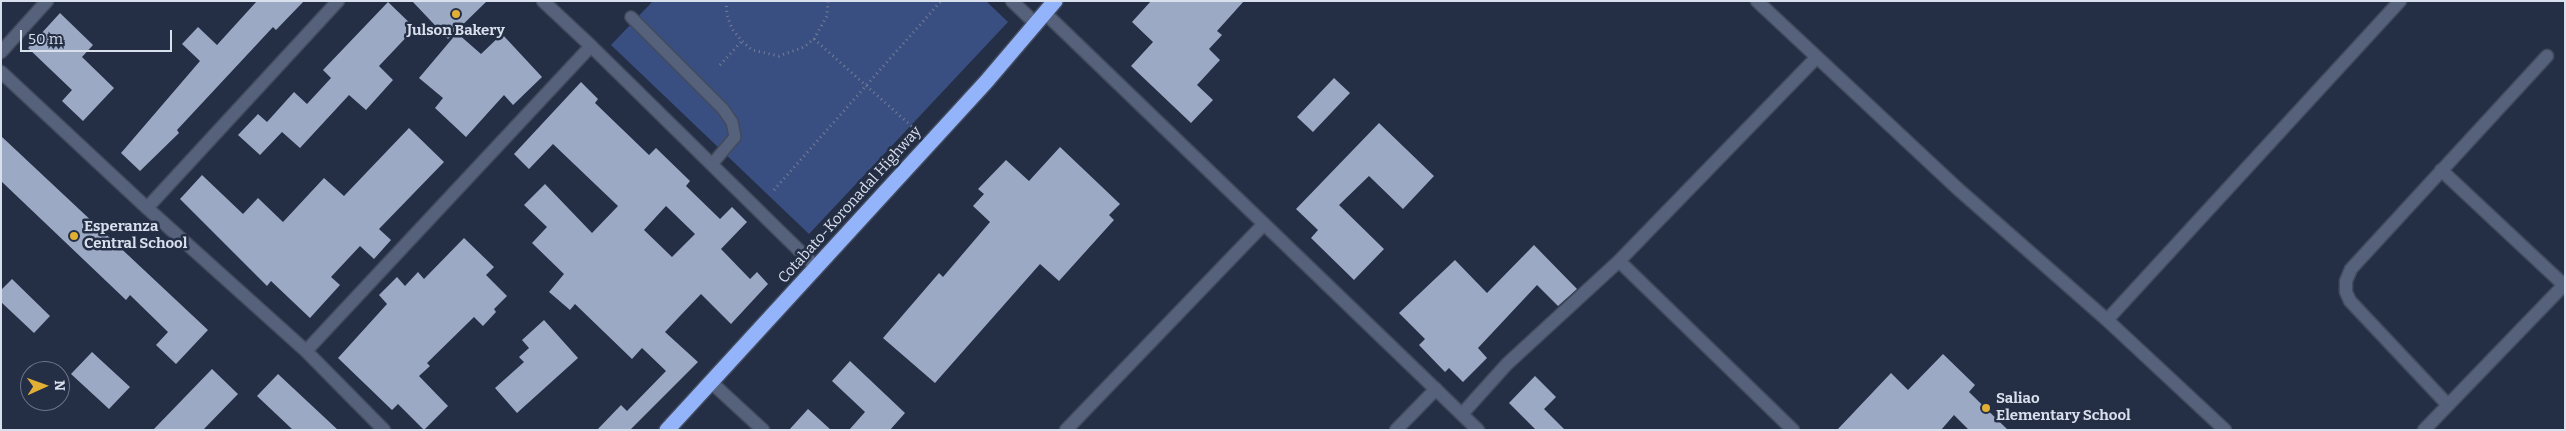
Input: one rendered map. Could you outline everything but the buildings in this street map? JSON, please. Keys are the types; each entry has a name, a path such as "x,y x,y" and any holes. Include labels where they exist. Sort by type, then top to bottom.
{"highway":[{"name":"Cotabato-Koronadal Highway","path":"667,430 986,82 1055,1"}],"street":[{"path":"1,52 47,1"},
{"path":"147,208 338,1"},
{"path":"543,1 592,46 816,268"},
{"path":"1012,1 1040,18 1264,224 1478,430"},
{"path":"1757,1 1958,189 2108,320 2225,430"},
{"path":"2108,320 2400,1"},
{"path":"306,352 592,46"},
{"path":"2448,405 2350,301 2346,292 2346,281 2351,269 2548,56"},
{"path":"1462,414 1508,364 1619,261 1817,57"},
{"path":"1,72 306,352 384,430"},
{"path":"2424,430 2565,284 2441,170"},
{"path":"1066,430 1264,224"},
{"path":"1619,261 1793,430"},
{"path":"712,383 762,430"},
{"path":"1396,430 1436,389"}],"lane":[{"path":"631,17 723,109 732,122 735,137 712,164"}],"path":[{"path":"726,1 726,15 732,29 742,42 752,50 779,56 798,50 814,39 826,16 828,1"},
{"path":"774,190 941,1"},
{"path":"814,39 929,143"},
{"path":"720,64 742,42"}],"shaded area":[{"path":"653,1 986,1 1008,22 809,234 611,45"}],"place":[{"name":"Julson Bakery","path":"456,14"},
{"name":"Esperanza Central School","path":"74,236"},
{"name":"Saliao Elementary School","path":"1986,408"}]}
